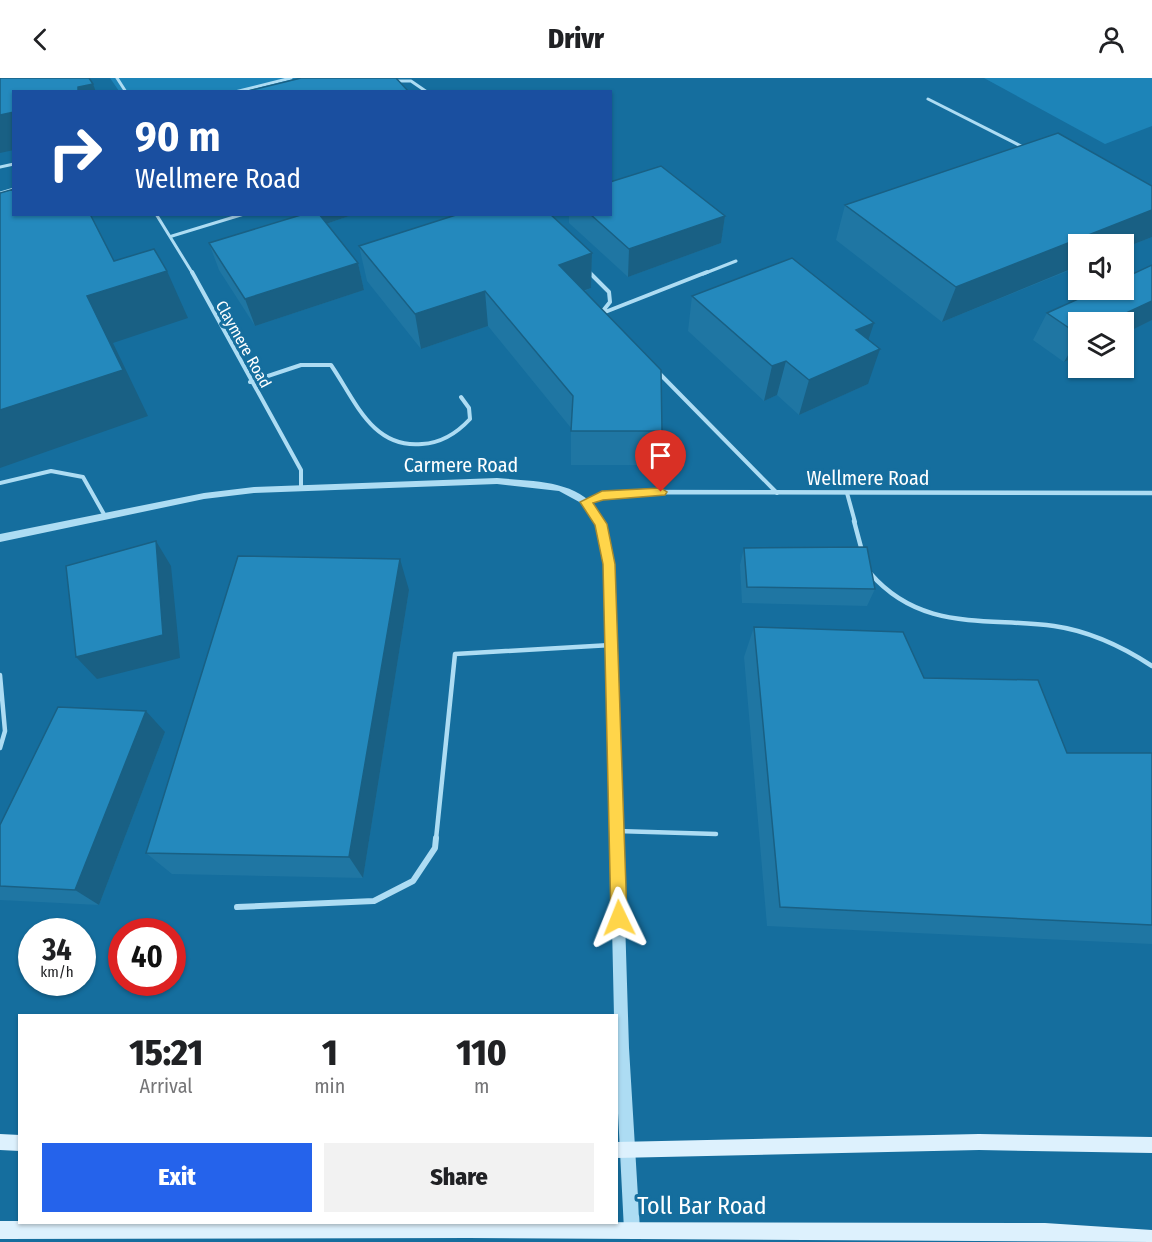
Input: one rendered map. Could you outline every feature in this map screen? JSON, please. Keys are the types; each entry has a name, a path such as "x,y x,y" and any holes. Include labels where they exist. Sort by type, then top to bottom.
{"main road":[{"path":"0,1142 18,1143"},
{"path":"622,1150 980,1142 1152,1145"},
{"name":"Toll Bar Road","path":"0,1230 1045,1232 1152,1239"}],"street":[{"name":"Carmere Road","path":"0,538 204,496 301,488 497,481 561,488 586,502"},
{"name":"Wellmere Road","path":"586,502 602,495 637,492 1152,493"},
{"path":"586,502 601,524 609,564 622,1048 622,1150 632,1230"}],"lane":[{"path":"243,90 291,78"},
{"path":"382,84 407,80 417,82 425,90"},
{"path":"928,99 1031,152"},
{"name":"Claymere Road","path":"157,216 172,236 250,382 301,470 301,488"},
{"path":"172,236 237,216"},
{"path":"600,314 736,261"},
{"path":"585,269 609,292 610,302 600,314"},
{"path":"600,314 609,322"},
{"path":"250,382 302,364 318,362 332,365 376,435 393,444 419,445 442,440 460,430 470,419 469,408 461,397"},
{"path":"651,365 777,492"},
{"path":"0,483 38,471 64,470 84,477 105,516"},
{"path":"847,493 864,561"},
{"path":"869,571 887,592 913,610 971,621 1056,626 1126,650 1152,666"},
{"path":"237,907 374,901 413,881 435,848 455,654 611,645"},
{"path":"0,675 5,731 0,748"},
{"path":"617,831 716,834"}],"shaded area":[{"path":"110,78 312,78 265,90 118,90"},
{"path":"984,78 1152,78 1152,126 1105,144"}],"building":[{"path":"0,78 89,78 93,84 78,87 78,90 12,90 12,112 0,115"},
{"path":"301,78 396,78 407,90 252,90"},
{"path":"1058,133 1152,186 1152,210 1091,234 1068,234 1068,243 956,287 845,205"},
{"path":"661,166 725,216 629,249 592,216 612,216 612,181"},
{"path":"12,190 12,216 91,216 114,261 154,249 167,271 87,296 123,370 0,410 0,193"},
{"path":"297,216 321,216 358,263 245,299 209,243"},
{"path":"453,216 552,216 592,253 559,265 661,370 662,431 571,431 573,396 485,291 415,314 359,246"},
{"path":"792,258 874,323 856,330 880,349 809,380 786,361 772,366 692,296"},
{"path":"1152,265 1152,301 1128,312 1068,312 1068,327 1047,313 1076,300 1134,300 1134,273"},
{"path":"156,541 163,635 76,657 66,566"},
{"path":"867,547 875,589 747,587 744,548"},
{"path":"238,556 400,559 349,857 146,853"},
{"path":"754,627 903,632 924,678 1038,680 1067,753 1152,753 1152,925 780,907"},
{"path":"58,707 146,711 75,890 0,886 0,825"}],"route":[{"path":"619,918 609,564 601,524 586,502 602,495 661,492"}]}
